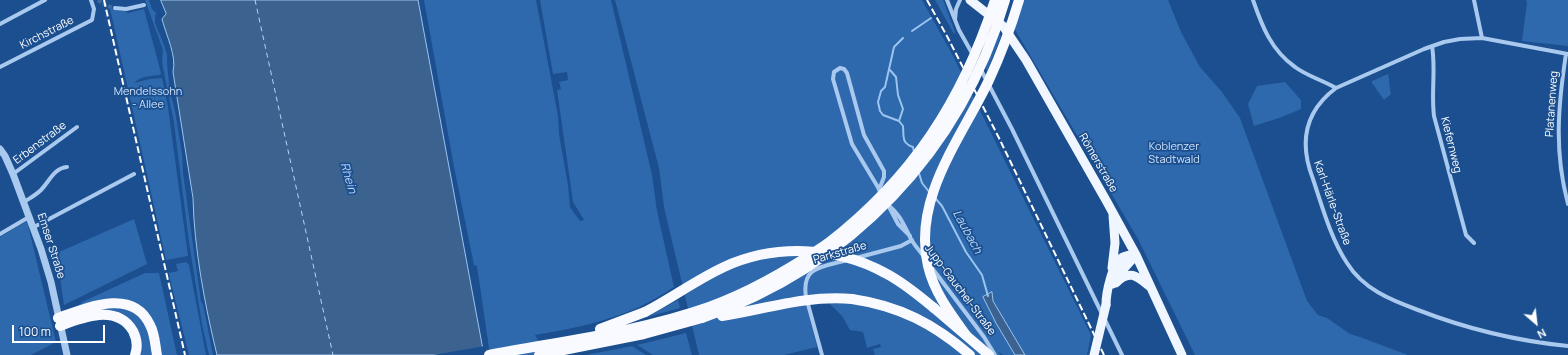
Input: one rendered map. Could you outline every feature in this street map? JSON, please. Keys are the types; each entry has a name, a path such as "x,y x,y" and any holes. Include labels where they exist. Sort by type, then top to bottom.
{"highway":[{"path":"489,355 634,327 704,308 760,284 801,261 827,244 880,198 912,161 929,138 950,106 971,66 995,0"},
{"path":"539,355 644,334 702,318 753,298 807,268 857,230 895,194 931,151 962,104 991,43 1005,0"},
{"path":"966,335 943,301 933,283 926,253 926,226 928,211 935,187 948,159 990,79 1010,28 1019,0"},
{"path":"519,349 536,342 600,328 634,316 660,304 714,272 736,262 760,255 796,250 836,255 874,267 908,287 990,355"},
{"path":"702,318 728,315 805,300 842,298 864,301 898,309 927,323 949,337 970,355"},
{"path":"59,322 105,304 122,303 131,306 145,316 153,332 157,353"},
{"path":"59,322 96,316 111,315 118,318 129,326 136,338 137,344 135,355"}],"main road":[{"name":"Römerstraße","path":"970,0 999,22 1026,60 1136,255 1182,355"},
{"path":"1112,212 1115,243 1113,274"},
{"path":"1106,305 1106,298 1116,264 1121,258 1136,255"},
{"path":"1094,355 1112,287 1119,274 1136,255"},
{"path":"1112,287 1122,278 1131,275 1139,278 1152,289"}],"street":[{"path":"0,24 45,0"},
{"name":"Kirchstraße","path":"0,67 92,20 94,9 91,0"},
{"path":"947,0 955,20 1005,116 1122,355"},
{"path":"950,6 951,0"},
{"path":"955,20 956,9 960,0"},
{"path":"1253,0 1267,36 1281,55 1294,67 1336,88"},
{"path":"1474,0 1482,38"},
{"path":"114,8 126,9 144,5"},
{"name":"Karl-Härle-Straße","path":"1567,54 1482,38 1460,39 1432,46 1336,88 1325,96 1314,110 1306,133 1305,152 1310,174 1339,250 1347,264 1357,276 1379,294 1441,319 1498,335 1539,343 1568,346"},
{"name":"Kiefernweg","path":"1432,46 1434,54 1432,100 1434,116 1466,235 1474,243"},
{"name":"Platanenweg","path":"1567,54 1559,103 1557,132 1562,177 1568,204"},
{"name":"Jupp-Gauchel-Straße","path":"880,190 884,177 883,168 864,135 847,73 844,69 840,68 834,72 833,79 851,141 858,156 880,190 898,224 911,238 984,337 995,355"},
{"name":"Erbenstraße","path":"13,174 77,127"},
{"name":"Emser Straße","path":"0,149 5,156 30,216 52,282 67,355"},
{"path":"24,202 42,190 57,171 63,167 67,167"},
{"path":"34,227 134,174"},
{"path":"0,234 30,216"},
{"name":"Parkstraße","path":"822,355 805,292 805,283 808,275 816,268 901,246 911,238"}],"green space":[{"path":"145,0 149,0 152,9 157,14 155,15 155,23 167,55 170,92 175,111 182,154 183,173 201,302 203,304 213,355 209,355 202,324 189,242 174,123 162,62 163,50"},
{"path":"424,0 536,0 558,116 559,134 568,185 570,207 580,221 584,220 573,202 557,90 561,89 559,82 568,80 567,72 553,74 540,0 611,0 652,175 657,211 674,287 644,305 614,317 535,335 547,355 490,355 477,266 474,265 454,167"},
{"path":"615,0 922,0 952,54 1091,335 1087,355 1025,355 993,301 992,293 983,297 1015,355 1003,355 999,352 1000,355 875,355 873,349 881,347 880,344 867,348 863,332 850,330 842,316 829,303 806,304 817,347 784,355 699,355 664,207 659,168","holes":["924,208 931,220 929,240 920,242"]},
{"path":"935,0 943,0 955,32 954,34"},
{"name":"Koblenzer Stadtwald","path":"1023,0 1168,0 1181,32 1200,67 1222,92 1240,118 1307,301 1318,315 1327,318 1350,334 1408,355 1195,355 1138,239 1014,28"},
{"path":"1526,0 1568,0 1568,46 1522,41 1527,3"},
{"name":"Mendelssohn - Allee","path":"110,8 128,13 144,9 161,73 160,75 143,78 134,83 162,78 168,107 188,256 166,260"},
{"path":"999,34 1001,36 987,71 985,67"},
{"path":"1388,74 1391,94 1384,100 1372,81"},
{"path":"1285,82 1301,100 1301,109 1254,126 1248,104 1257,86"},
{"path":"134,219 147,264 64,305 59,271 50,256"},
{"path":"27,221 56,342 31,355 0,355 0,237"},
{"path":"186,262 189,265 206,355 189,355 170,279 169,273 178,271 176,264"},
{"path":"145,273 159,273 177,355 162,355 162,351 160,351 135,304 74,308 82,302"},
{"path":"678,300 680,308 647,317"},
{"path":"110,306 133,311 146,324 153,352 151,352 152,355 138,355 135,329 86,311"},
{"path":"686,333 692,355 653,355 637,345"},
{"path":"632,346 646,355 586,355"}],"water":[{"name":"Rhein","path":"161,0 418,0 484,355 217,355 201,277 195,237 193,198 173,72 174,59 162,19 166,14"},
{"path":"992,292 993,301 1025,355 1015,355 996,323 983,297"}],"pier":[{"path":"485,346 486,355 433,355"}],"waterway":[{"name":"Laubach","path":"912,31 931,18"},
{"name":"Laubach","path":"903,38 894,47 885,87 881,91 878,102 880,111 883,115 899,121 903,126 903,136 905,141 913,147 914,152"},
{"name":"Laubach","path":"890,70 896,77 898,95 903,109 899,121"},
{"name":"Laubach","path":"918,170 922,183 930,193"},
{"name":"Laubach","path":"936,199 942,206 966,252 982,275 988,296"}],"ferry route":[{"path":"255,0 333,355"}],"tunnel":[{"path":"98,0 107,6 115,8"}],"railway":[{"path":"104,0 185,355"},
{"path":"927,0 999,138 1104,355"}]}
